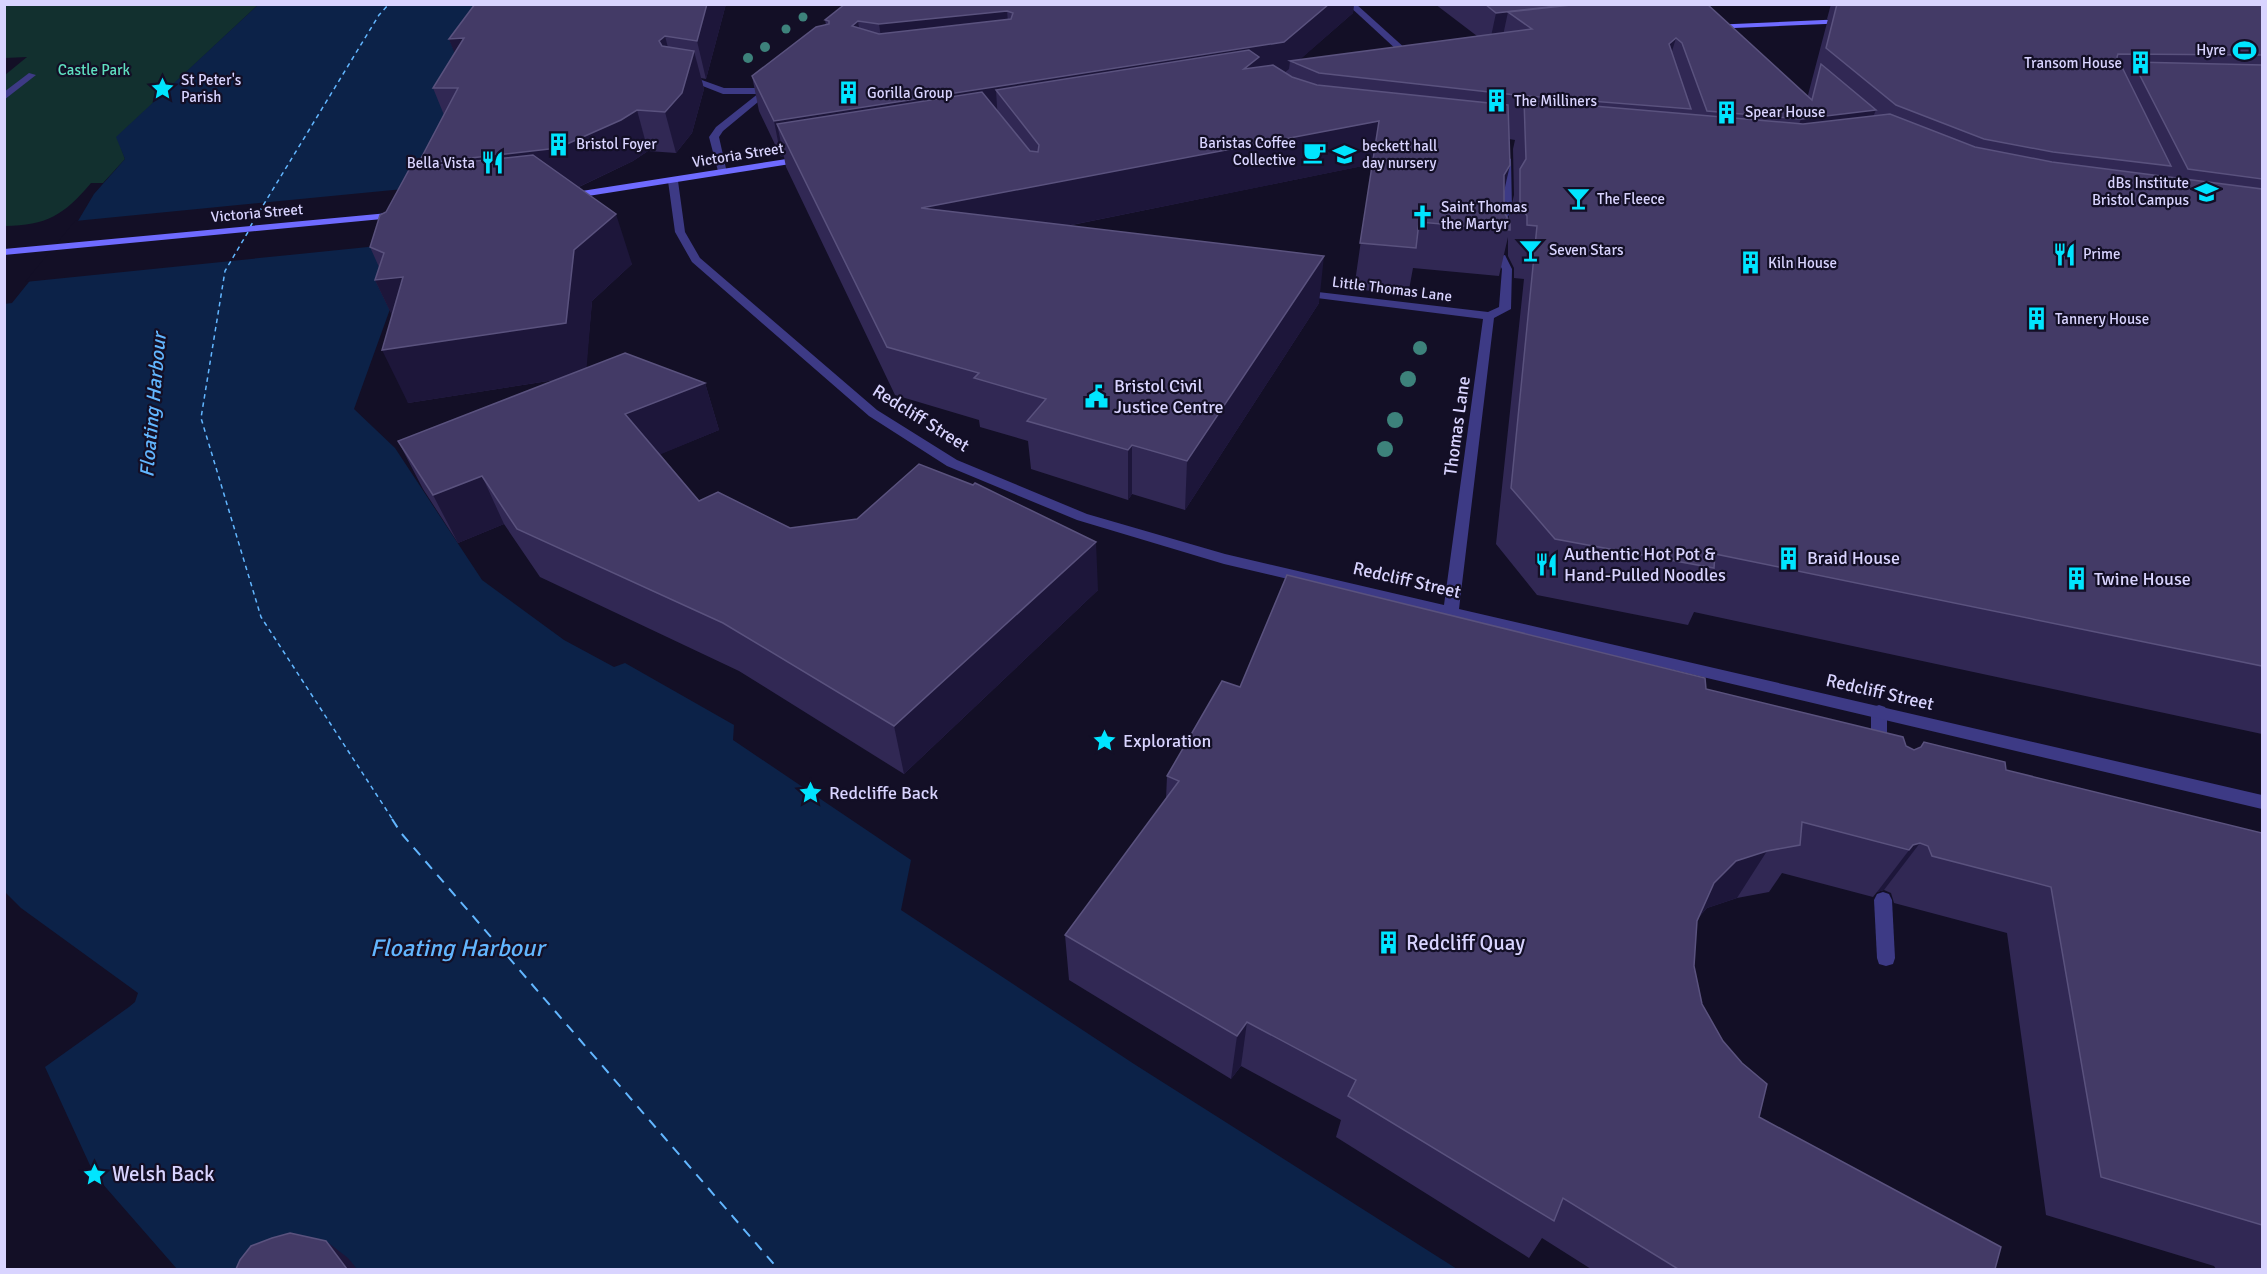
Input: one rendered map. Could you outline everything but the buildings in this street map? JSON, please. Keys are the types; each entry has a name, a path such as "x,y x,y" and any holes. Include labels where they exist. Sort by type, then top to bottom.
{"main road":[{"path":"1698,29 1854,21"},
{"path":"1403,62 1425,59"},
{"name":"Victoria Street","path":"562,197 813,158"},
{"name":"Victoria Street","path":"4,252 406,214"}],"street":[{"path":"1352,4 1414,61"},
{"path":"1722,26 1736,39"},
{"path":"4,98 32,75"},
{"path":"675,80 696,81 723,92 767,91"},
{"path":"722,172 714,137 719,129 777,83"},
{"path":"1502,219 1508,210 1506,144"},
{"name":"Redcliff Street","path":"673,181 680,232 696,260 873,413 952,463 1093,520 1224,559 1450,610 2262,802"},
{"path":"1489,316 1504,309 1507,269 1501,256"},
{"name":"Little Thomas Lane","path":"1292,292 1489,316"},
{"name":"Thomas Lane","path":"1450,610 1489,316"},
{"path":"1879,711 1880,766"},
{"path":"1883,900 1886,958"}],"green space":[{"name":"Castle Park","path":"4,5 258,5 117,137 125,159 103,183 91,183 72,204 43,221 5,226 5,75 27,57 5,58"}],"water":[{"name":"Floating Harbour","path":"258,5 483,5 394,298 354,409 395,448 482,580 564,640 614,667 625,663 734,725 733,740 911,860 901,910 1134,1064 1457,1269 177,1269 94,1174 45,1067 129,1007 135,1002 138,993 21,908 5,892 4,304 12,303 78,221 94,194 125,159 116,137"}],"pier":[{"path":"424,187 407,243 25,282 75,221"}],"ferry route":[{"path":"250,227 379,15 389,4"},
{"path":"248,232 225,271 201,418 261,617 393,820"},
{"path":"392,819 401,833 779,1270"}],"place":[{"name":"Hyre","path":"2244,50"},
{"name":"Transom House","path":"2140,63"},
{"name":"St Peter's Parish","path":"163,89"},
{"name":"Gorilla Group","path":"849,93"},
{"name":"The Milliners","path":"1496,101"},
{"name":"Spear House","path":"1727,112"},
{"name":"Bristol Foyer","path":"558,144"},
{"name":"Baristas Coffee Collective","path":"1314,152"},
{"name":"beckett hall day nursery","path":"1344,155"},
{"name":"Bella Vista","path":"493,163"},
{"name":"dBs Institute Bristol Campus","path":"2207,192"},
{"name":"The Fleece","path":"1579,199"},
{"name":"Saint Thomas the Martyr","path":"1423,216"},
{"name":"Seven Stars","path":"1531,250"},
{"name":"Prime","path":"2065,254"},
{"name":"Kiln House","path":"1750,263"},
{"name":"Tannery House","path":"2037,319"},
{"name":"Bristol Civil Justice Centre","path":"1096,396"},
{"name":"Braid House","path":"1789,558"},
{"name":"Authentic Hot Pot & Hand-Pulled Noodles","path":"1546,564"},
{"name":"Twine House","path":"2076,579"},
{"name":"Exploration","path":"1105,741"},
{"name":"Redcliffe Back","path":"811,793"},
{"name":"Redcliff Quay","path":"1388,943"},
{"name":"Welsh Back","path":"94,1174"}]}
